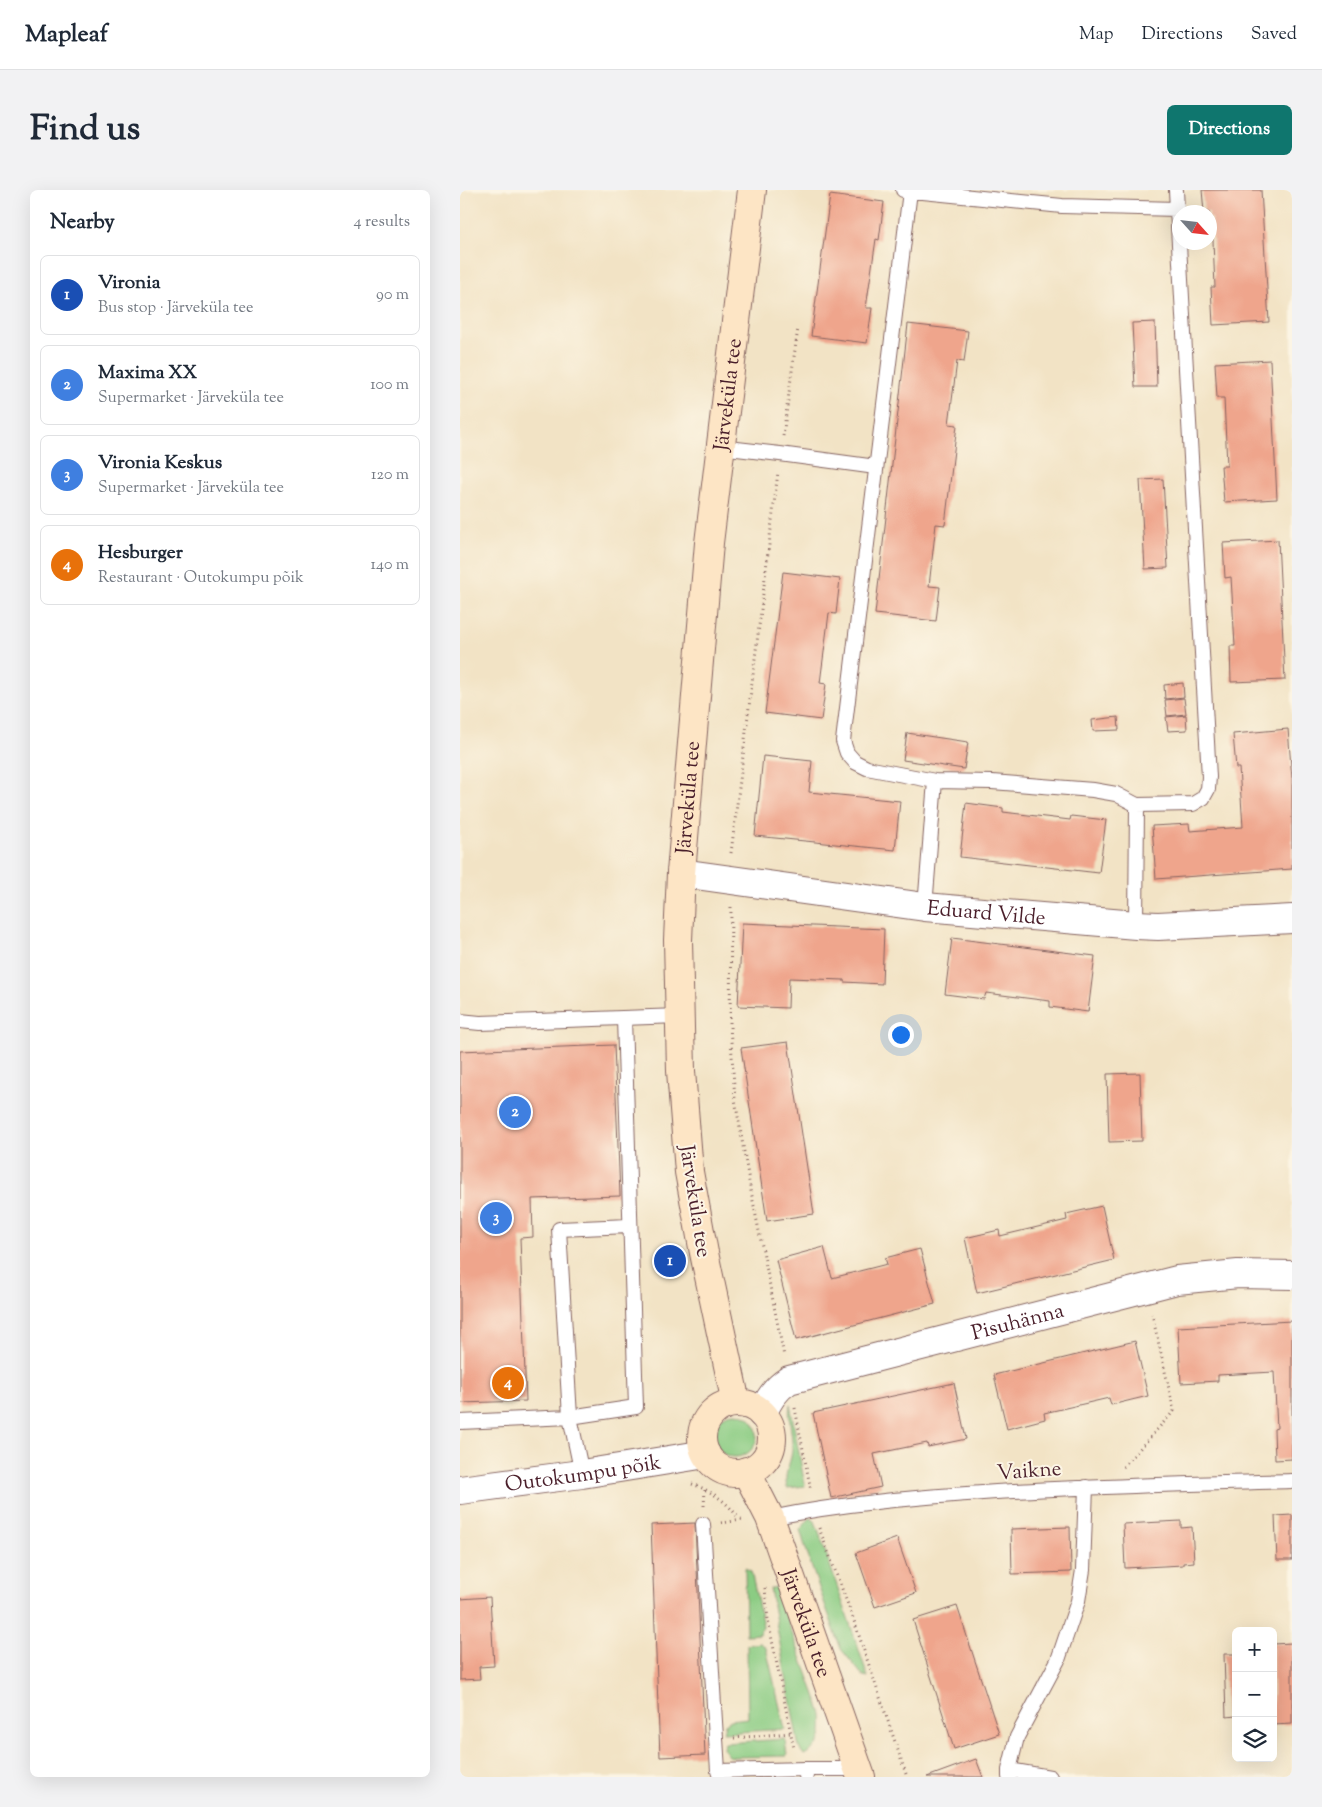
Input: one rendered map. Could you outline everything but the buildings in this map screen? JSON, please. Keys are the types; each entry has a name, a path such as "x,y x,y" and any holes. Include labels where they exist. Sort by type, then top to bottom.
{"main road":[{"name":"Järveküla tee","path":"736,1403 689,1172 679,1016 678,940 681,873 708,543 752,190"},
{"path":"736,1403 746,1404 762,1414 769,1424 772,1435 770,1447 765,1458 757,1466 746,1471 728,1472 711,1462 702,1443 703,1431 707,1420 720,1408 736,1403"},
{"name":"Järveküla tee","path":"746,1471 770,1518 859,1773"}],"street":[{"name":"Eduard Vilde","path":"681,873 925,907 1136,926 1292,919"},
{"name":"Pisuhänna","path":"762,1414 768,1400 777,1388 789,1380 1177,1280 1238,1274 1292,1275"},
{"name":"Outokumpu põik","path":"460,1490 582,1474 706,1454"}],"lane":[{"path":"1172,209 1062,206 906,190 876,467 843,741 847,753 855,762 867,768 935,781 992,782 1093,790 1116,794 1137,805 1192,804 1203,798 1208,789 1209,777 1179,250"},
{"path":"1176,190 1177,205"},
{"path":"720,448 876,467"},
{"path":"925,907 935,781"},
{"path":"1136,926 1137,805"},
{"path":"460,1022 480,1023 679,1016"},
{"path":"460,1422 570,1417 636,1407 624,1018"},
{"path":"582,1474 570,1417 559,1229 629,1226"},
{"name":"Vaikne","path":"770,1518 812,1509 940,1496 1106,1486 1292,1481"},
{"path":"1050,1777 1009,1774 1017,1737 1058,1660 1078,1601 1083,1570 1086,1487"},
{"path":"703,1524 718,1771 859,1773"}],"path":[{"path":"798,328 780,454 731,852 730,1026 735,1099 749,1182 809,1482 812,1509 853,1618 907,1777"},
{"path":"1106,1486 1174,1411 1145,1288"},
{"path":"688,1483 706,1489 730,1506 744,1527"},
{"path":"764,1582 768,1620 794,1752 806,1773"},
{"path":"715,1739 791,1733"}],"green space":[{"path":"790,1404 805,1486 787,1488 786,1476 792,1450 789,1417"},
{"path":"731,1413 739,1413 751,1419 757,1435 751,1451 739,1457 731,1457 719,1451 713,1439 713,1431 719,1419"},
{"path":"810,1518 815,1521 868,1677 863,1676 841,1649 800,1530"},
{"path":"745,1568 751,1571 763,1626 759,1634 746,1635"},
{"path":"775,1587 822,1714 822,1734 820,1739 815,1747 804,1755 799,1748 770,1589"},
{"path":"761,1643 766,1648 785,1729 723,1733 725,1724 731,1720 748,1718 747,1645"},
{"path":"785,1739 787,1756 733,1757 729,1756 723,1748 725,1743"}],"place":[{"name":"Maxima XX","path":"515,1112"},
{"name":"Vironia Keskus","path":"496,1218"},
{"name":"Vironia","path":"670,1261"},
{"name":"Hesburger","path":"508,1383"}]}
